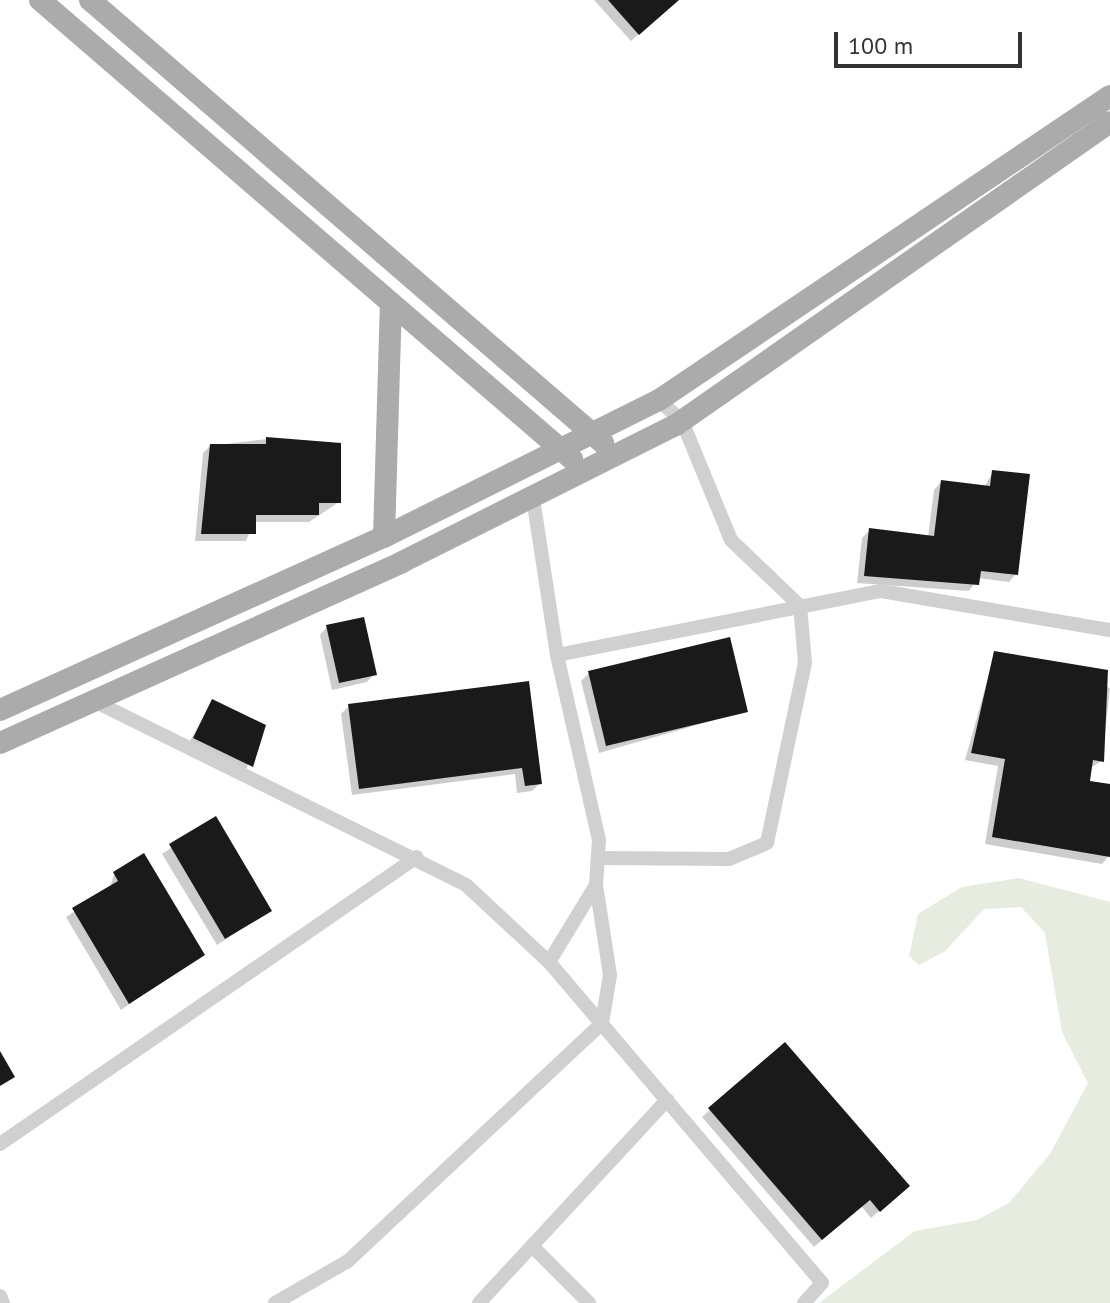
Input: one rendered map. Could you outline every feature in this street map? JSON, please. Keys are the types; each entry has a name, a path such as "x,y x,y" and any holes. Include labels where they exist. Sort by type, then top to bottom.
{"main road":[{"path":"40,0 588,472"},
{"path":"90,0 619,456"},
{"path":"0,710 384,537 564,452 659,400 1110,96"},
{"path":"0,743 533,499 682,421 1110,122"},
{"path":"384,537 391,303"}],"street":[{"path":"599,858 729,859 767,843 805,663 800,606 745,556 716,517 682,421 659,400"},
{"path":"275,1303 348,1261 602,1023 610,975 596,885 599,858 557,655 533,499"},
{"path":"557,655 881,591 1110,630"},
{"path":"92,700 417,857 466,885 549,962 822,1283 804,1303"},
{"path":"0,1144 417,857"},
{"path":"549,962 596,885"},
{"path":"479,1303 667,1100"},
{"path":"532,1246 589,1303"},
{"path":"0,1296 3,1303"}],"shaded area":[{"path":"1019,878 1110,902 1110,1303 819,1303 915,1231 977,1220 1009,1203 1050,1154 1088,1083 1062,1032 1045,933 1021,907 984,909 944,952 919,965 909,956 918,914 962,887"}],"building":[{"path":"608,0 679,0 639,35"},
{"path":"266,437 341,443 341,503 319,503 319,515 256,515 256,534 201,534 210,444 266,444"},
{"path":"992,470 1030,474 1018,575 981,571 979,585 864,576 869,528 934,536 941,480 990,486"},
{"path":"364,617 377,675 339,683 326,625"},
{"path":"730,637 748,712 606,746 588,671"},
{"path":"994,651 1108,670 1104,762 1093,760 1090,781 1110,784 1110,857 992,837 1005,759 971,753"},
{"path":"529,681 542,784 525,786 522,768 359,789 348,704"},
{"path":"212,699 266,725 253,767 193,738"},
{"path":"216,816 272,911 225,939 169,844"},
{"path":"144,853 205,955 129,1004 72,908 118,881 113,872"},
{"path":"785,1042 910,1186 880,1212 870,1200 822,1240 708,1108"},
{"path":"0,1051 15,1077 0,1086"}]}
